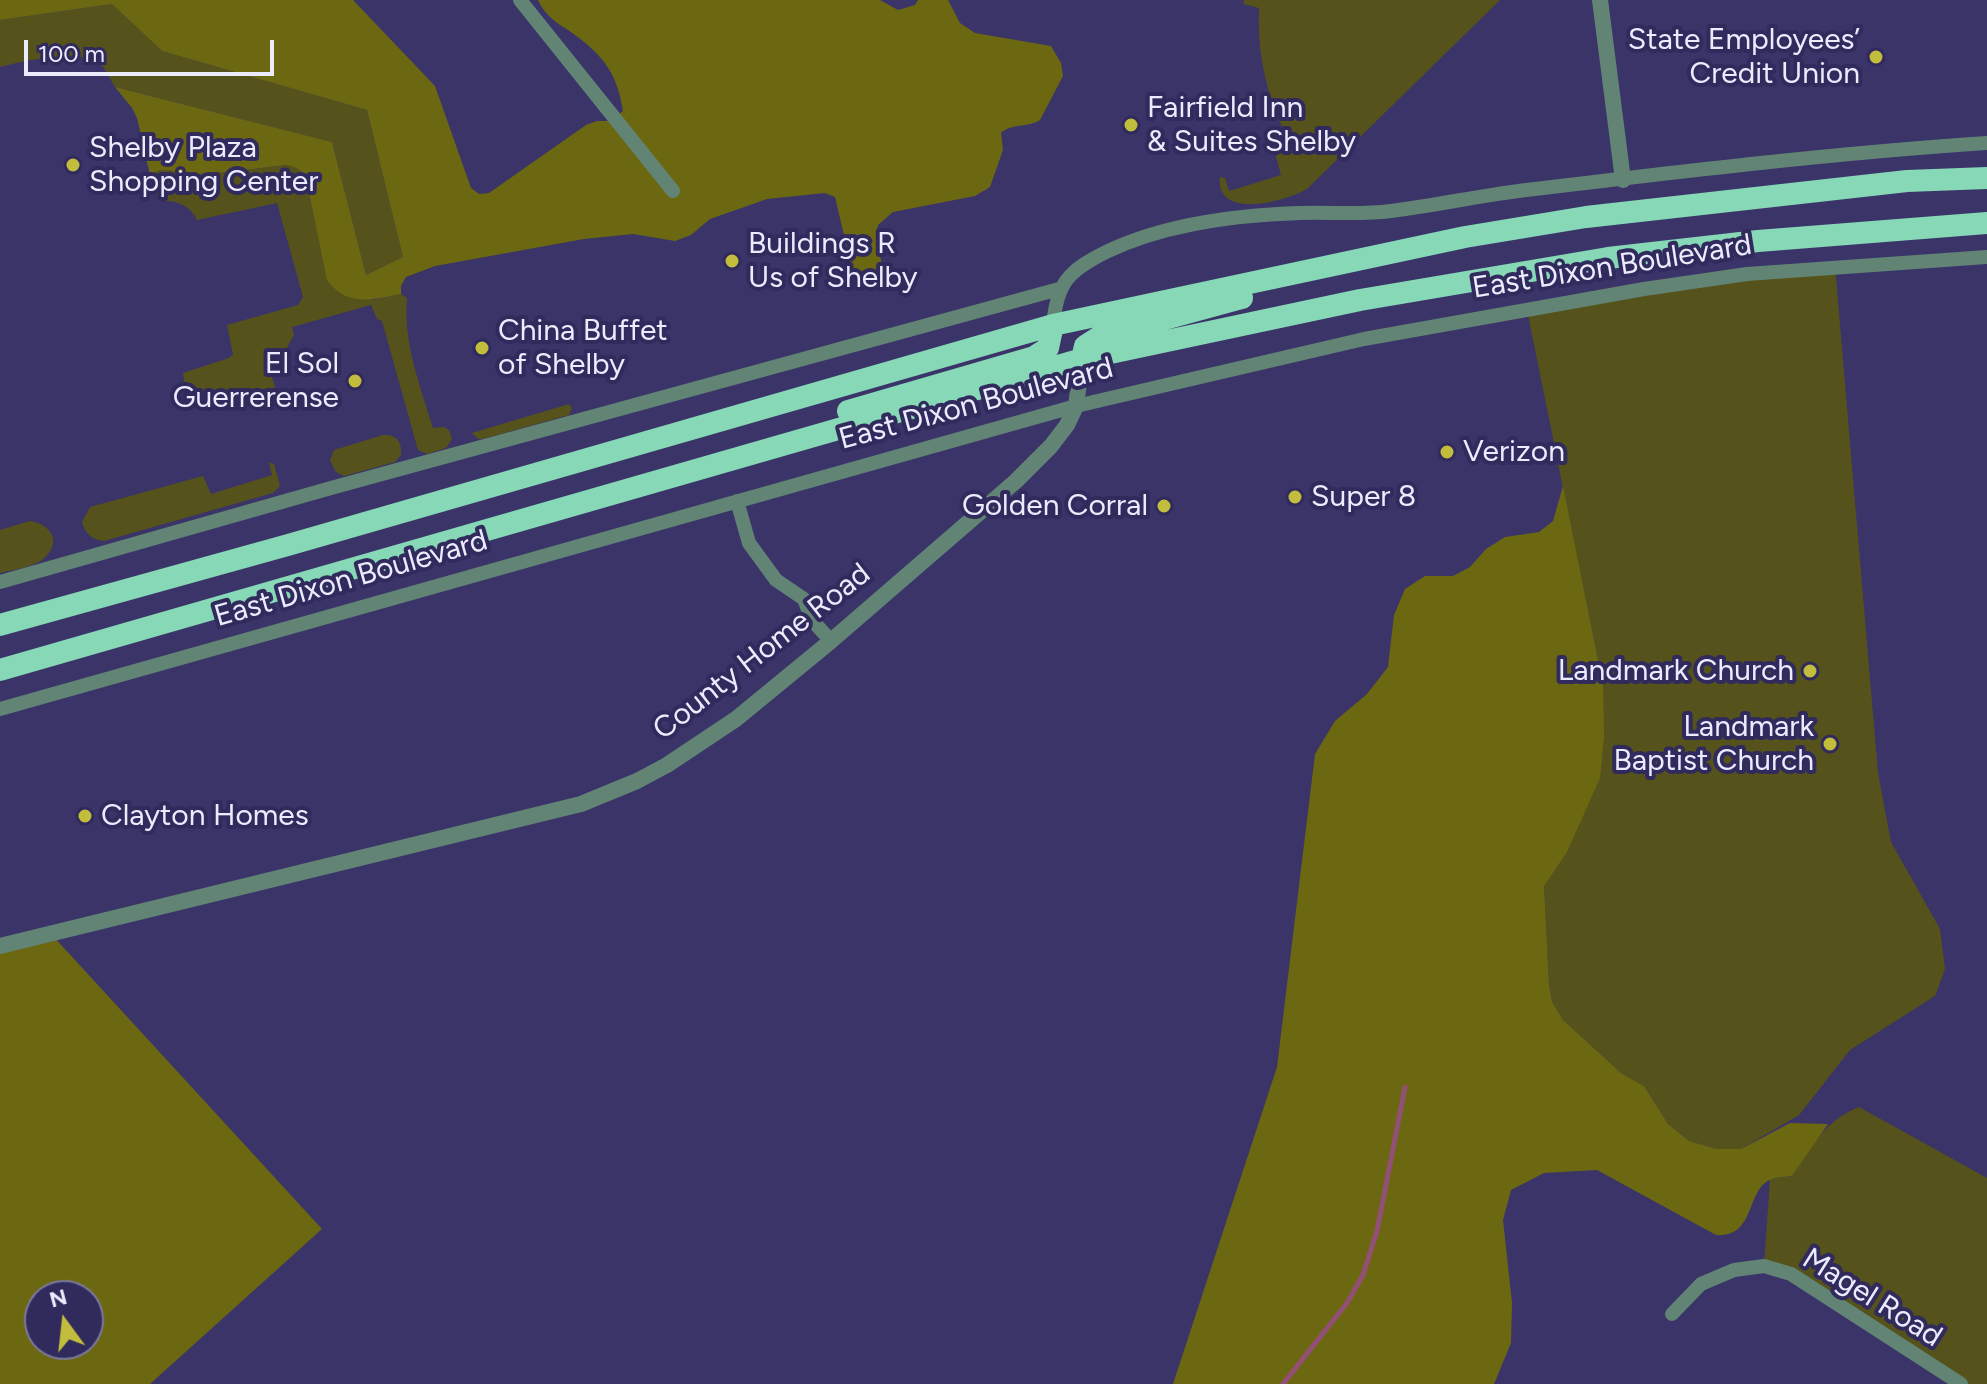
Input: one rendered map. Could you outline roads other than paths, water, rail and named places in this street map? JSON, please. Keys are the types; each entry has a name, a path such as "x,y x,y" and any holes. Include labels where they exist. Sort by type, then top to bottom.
{"highway":[{"name":"East Dixon Boulevard","path":"0,625 1053,325 1465,237 1586,217 1863,186 1987,178"},
{"name":"East Dixon Boulevard","path":"0,670 1082,359 1360,300 1608,258 1758,241 1987,223"},
{"path":"1082,359 1085,346 1099,337 1271,291 1300,271"},
{"path":"754,453 774,435 898,395 1034,357 1048,348 1053,325"}],"street":[{"path":"520,0 673,191"},
{"path":"1600,0 1623,180"},
{"path":"0,582 1059,289 1074,272 1107,251 1154,235 1217,221 1291,213 1395,211 1532,189 1987,143"},
{"name":"East Dixon Boulevard","path":"0,709 1076,406 1364,339 1644,289 1747,274 1987,257"},
{"name":"East Dixon Boulevard","path":"1053,325 1059,289"},
{"name":"County Home Road","path":"0,946 581,804 637,781 679,759 736,719 831,641 1016,481 1067,425 1076,406 1082,359"},
{"path":"737,501 749,543 776,580 804,599 812,620 831,641"},
{"name":"Magel Road","path":"1672,1314 1701,1284 1734,1270 1764,1266 1791,1274 1961,1384"}],"waterway":[{"path":"1283,1384 1347,1303 1363,1275 1377,1231 1405,1087"}],"place":[{"name":"State Employees’ Credit Union","path":"1876,57"},
{"name":"Fairfield Inn & Suites Shelby","path":"1131,125"},
{"name":"Shelby Plaza Shopping Center","path":"73,165"},
{"name":"Buildings R Us of Shelby","path":"732,261"},
{"name":"China Buffet of Shelby","path":"482,348"},
{"name":"El Sol Guerrerense","path":"355,381"},
{"name":"Verizon","path":"1447,452"},
{"name":"Super 8","path":"1295,497"},
{"name":"Golden Corral","path":"1164,506"},
{"name":"Landmark Church","path":"1810,671"},
{"name":"Landmark Baptist Church","path":"1830,744"},
{"name":"Clayton Homes","path":"85,816"}]}
